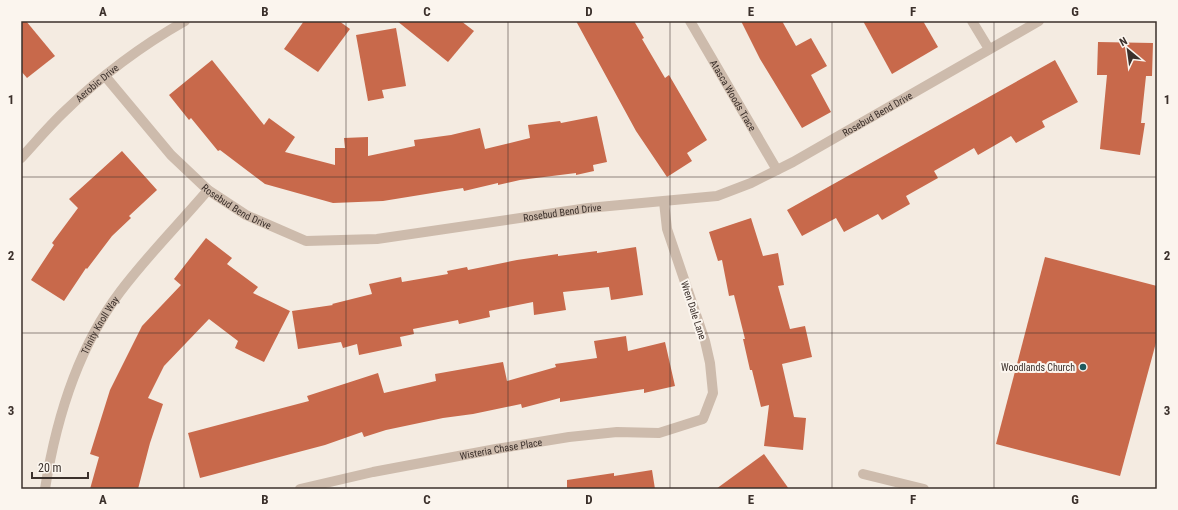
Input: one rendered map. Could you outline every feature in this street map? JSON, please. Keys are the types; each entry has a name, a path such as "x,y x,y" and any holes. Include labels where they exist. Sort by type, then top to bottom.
{"street":[{"name":"Aerobic Drive","path":"21,158 64,111 105,76 137,51 185,21"},
{"name":"Atasca Woods Trace","path":"690,21 777,170"},
{"path":"972,21 989,49"},
{"name":"Rosebud Bend Drive","path":"105,76 171,155 208,190 246,215 306,241 378,239 588,208 717,196 751,183 777,170 1039,21"},
{"name":"Trinity Knoll Way","path":"45,489 54,440 62,410 74,376 90,340 120,291 208,190"},
{"name":"Wren Dale Lane","path":"664,202 667,229 705,341 710,363 713,393 703,419"},
{"name":"Wisteria Chase Place","path":"300,489 385,470 502,448 617,432 659,433 703,419"},
{"path":"863,474 924,489"}],"building":[{"path":"21,21 26,21 55,56 27,78 21,71"},
{"path":"304,21 339,21 350,29 318,72 284,49"},
{"path":"397,21 461,21 474,31 448,62"},
{"path":"576,21 634,21 644,38 642,39 665,78 669,75 707,140 687,153 692,161 667,177 636,131"},
{"path":"741,21 782,21 796,46 811,38 827,66 811,75 831,112 802,128 760,59"},
{"path":"863,21 923,21 938,47 892,74"},
{"path":"396,28 406,86 382,90 384,98 368,101 356,35"},
{"path":"1098,42 1153,43 1152,76 1146,76 1141,123 1145,123 1140,155 1100,149 1107,75 1097,75"},
{"path":"212,60 264,125 269,118 295,137 285,152 335,165 335,148 345,148 344,138 368,137 368,156 415,146 414,140 451,135 480,128 485,149 530,138 528,125 560,121 561,123 597,116 607,162 593,165 594,171 576,175 576,173 520,180 498,185 498,183 464,191 463,188 383,201 333,203 265,184 220,150 218,151 191,118 189,120 169,95"},
{"path":"1055,60 1078,102 1042,121 1045,127 1016,143 1011,136 978,155 974,148 934,171 938,178 906,196 910,204 882,220 878,214 844,232 836,218 802,236 787,210"},
{"path":"122,151 157,190 129,216 131,218 112,236 87,269 86,268 64,301 31,280 54,245 52,243 78,208 69,199"},
{"path":"751,218 763,256 778,253 784,285 778,286 790,329 805,326 812,357 782,364 794,417 806,418 803,450 764,446 769,405 761,407 752,370 750,370 743,339 745,339 734,295 729,296 722,260 718,261 709,232"},
{"path":"206,238 232,258 227,264 258,287 253,293 290,311 264,362 235,348 238,341 209,319 164,366 148,398 163,404 150,443 138,489 90,489 99,457 90,454 110,390 142,326 181,285 174,279"},
{"path":"636,247 643,295 611,300 609,287 563,292 566,310 534,315 533,302 489,311 490,317 459,324 458,320 413,329 414,334 400,337 402,346 359,355 357,344 343,348 341,342 298,349 292,311 333,305 332,304 372,294 369,284 401,277 402,282 448,274 447,271 467,267 468,270 517,260 558,254 558,256 597,251 597,253"},
{"name":"Woodlands Church","path":"1045,257 1157,286 1157,339 1120,476 996,444"},
{"path":"626,336 628,351 665,342 675,386 644,393 644,389 560,402 560,398 522,408 521,404 473,414 443,418 386,430 364,437 362,432 325,445 200,478 188,433 309,401 307,396 378,373 384,393 436,381 435,374 503,362 507,381 556,367 555,364 597,358 594,341"},
{"path":"764,454 789,489 716,489"},
{"path":"652,470 655,489 567,489 567,480 614,473 614,476"}],"place":[{"name":"Woodlands Church","path":"1083,367"}]}
